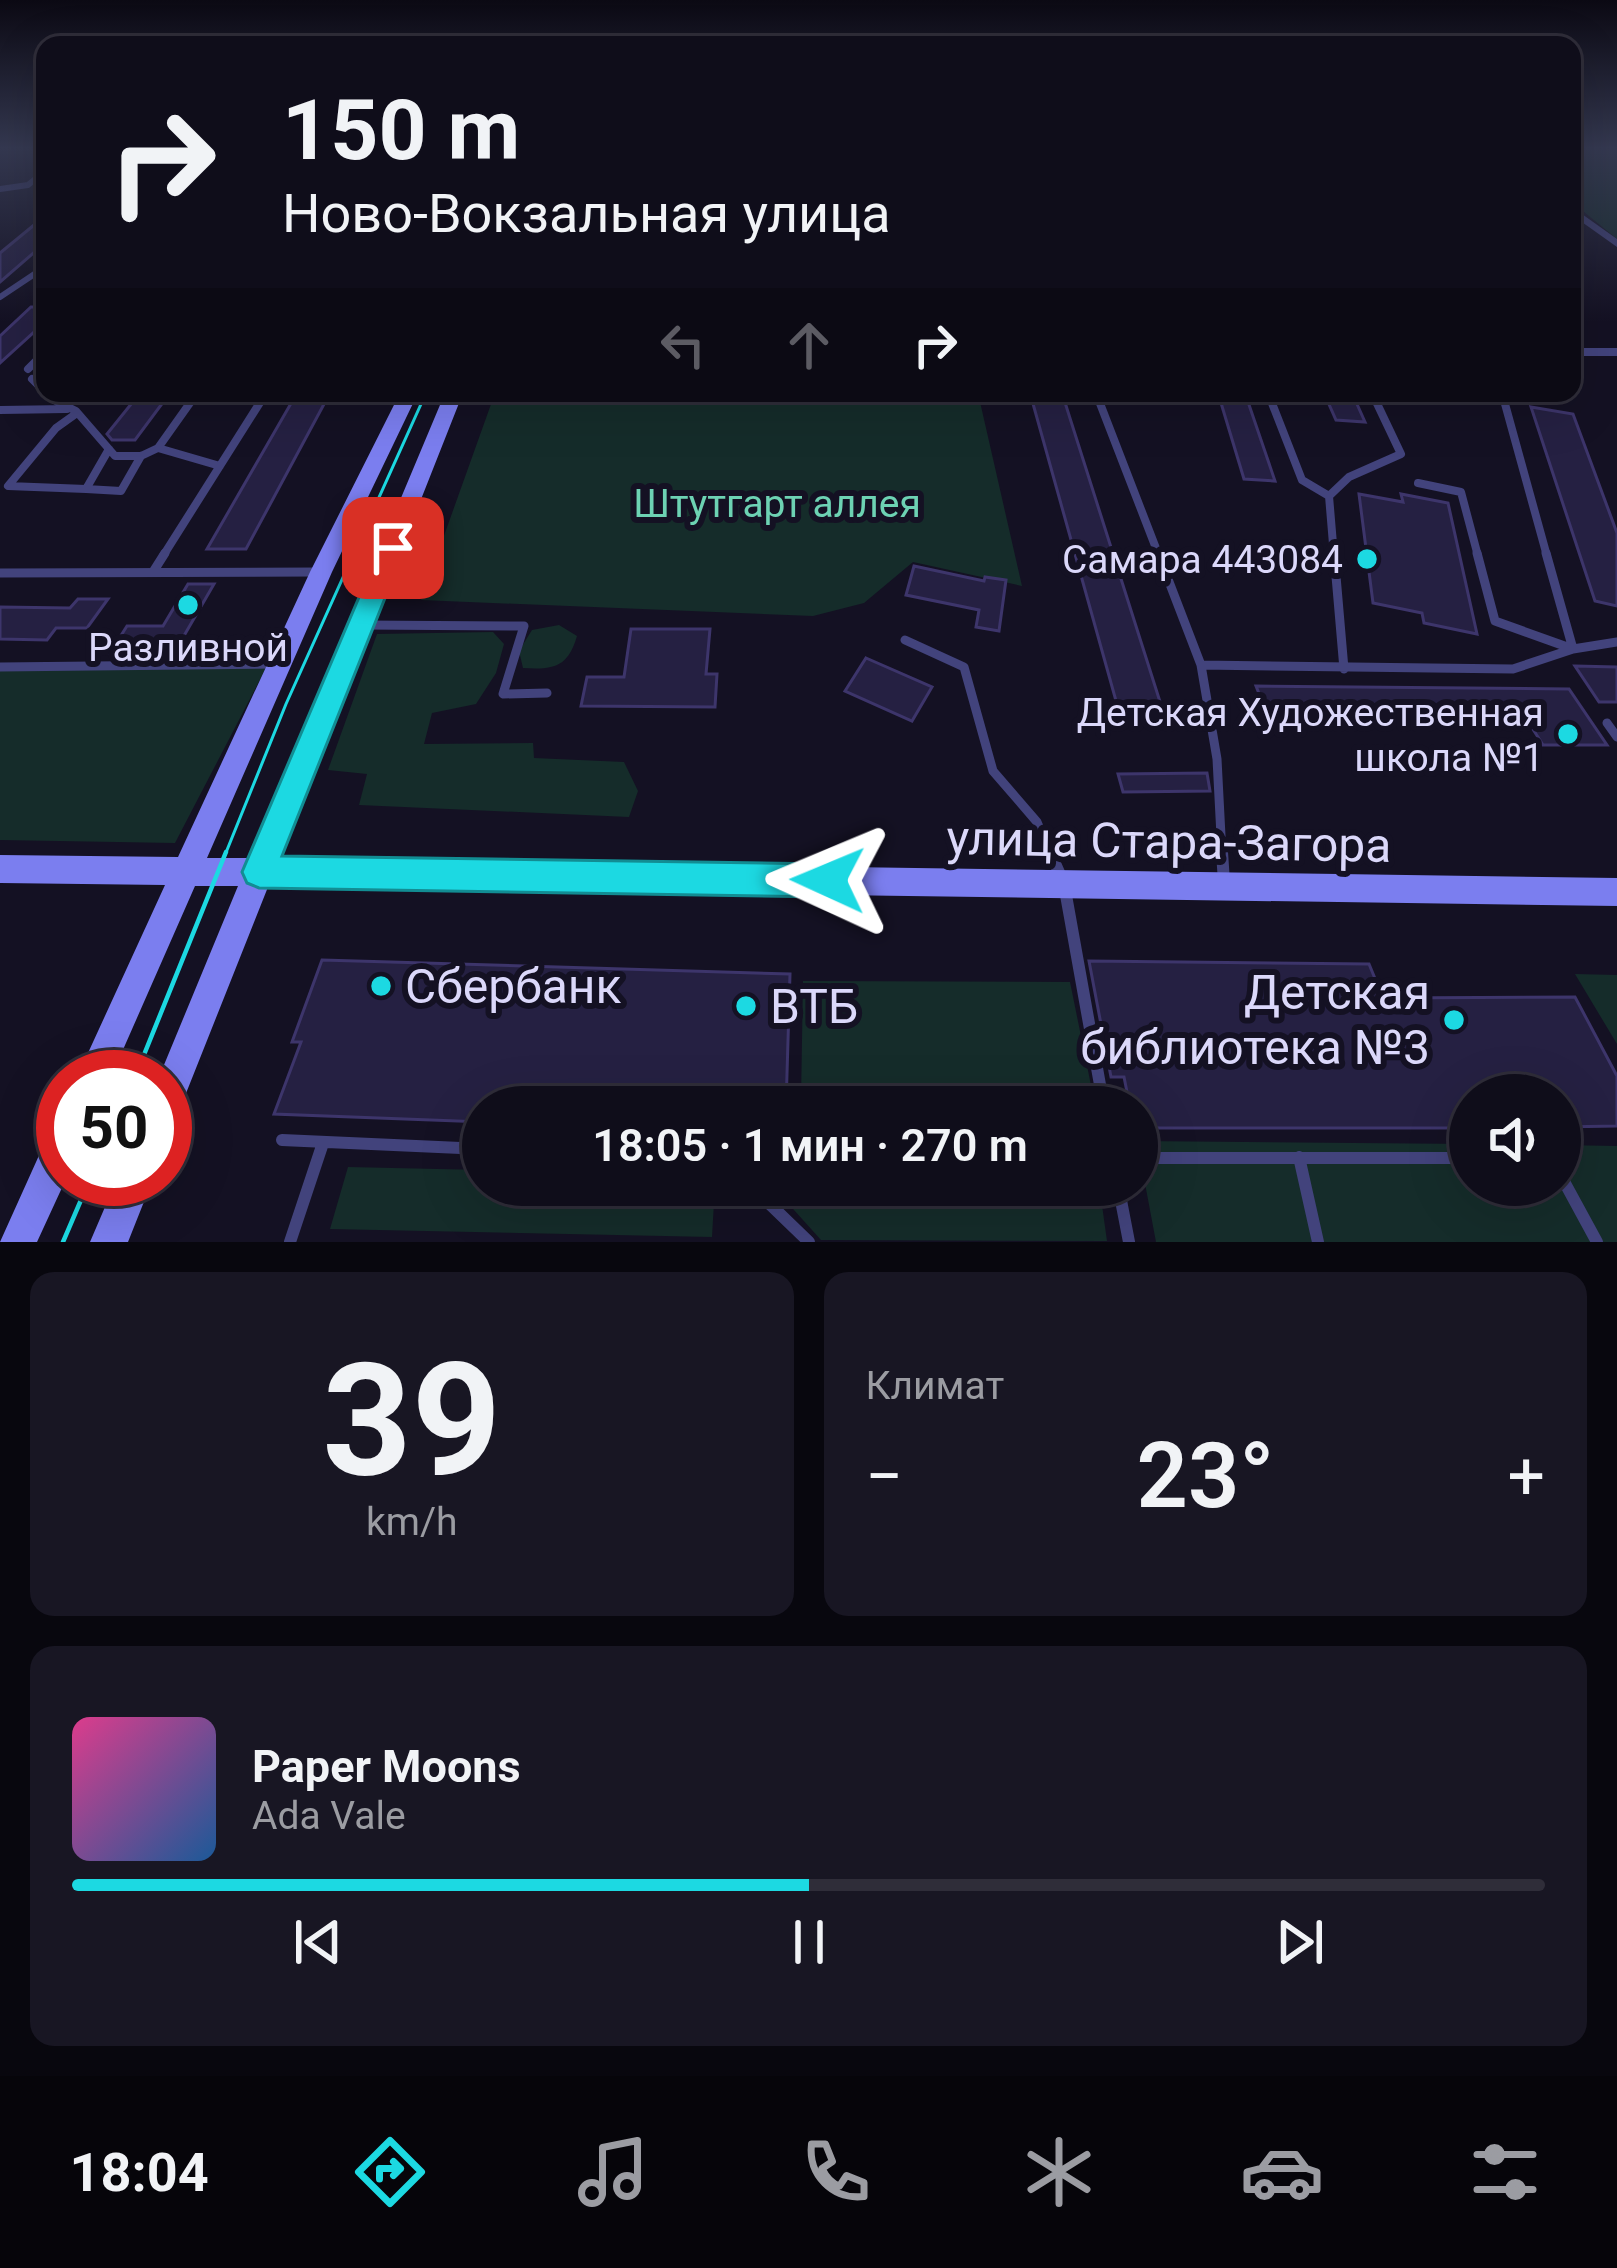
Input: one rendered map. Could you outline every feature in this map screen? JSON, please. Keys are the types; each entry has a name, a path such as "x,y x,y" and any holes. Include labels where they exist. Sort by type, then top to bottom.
{"main road":[{"path":"106,1050 321,572 405,402"},
{"path":"187,1050 450,402"},
{"name":"улица Стара-Загора","path":"0,869 1617,892"},
{"path":"18,1242 36,1203"},
{"path":"109,1242 123,1206"}],"street":[{"path":"1581,217 1617,244"}],"lane":[{"path":"0,296 36,273"},
{"path":"1581,352 1617,352"},
{"path":"58,402 75,411 115,456 141,455 158,448 191,402"},
{"path":"153,572 260,402"},
{"path":"1100,402 1201,665 1217,759 1224,886"},
{"path":"1272,402 1302,480 1329,496"},
{"path":"1329,496 1349,477 1401,454 1376,402"},
{"path":"1504,402 1573,649"},
{"path":"0,410 75,411"},
{"path":"4,486 75,411"},
{"path":"158,448 220,466"},
{"path":"86,489 109,449"},
{"path":"4,486 121,491 141,455"},
{"path":"1418,483 1461,492 1495,621 1573,649"},
{"path":"1329,496 1344,669"},
{"path":"0,573 321,572"},
{"path":"362,625 524,626 503,694 547,694"},
{"path":"905,640 964,667 993,771 1037,822 1064,884 1100,1086"},
{"path":"1201,665 1513,669 1573,649 1617,642"},
{"path":"0,668 281,664"},
{"path":"1606,723 1617,737"},
{"path":"282,1140 462,1148"},
{"path":"290,1242 323,1143"},
{"path":"1299,1157 1318,1242"},
{"path":"1158,1158 1449,1158"},
{"path":"772,1206 809,1242"},
{"path":"1122,1206 1129,1242"},
{"path":"1578,1206 1598,1242"}],"green space":[{"path":"1581,206 1617,206 1617,239 1581,209"},
{"name":"Штутгарт аллея","path":"492,402 980,402 1022,586 913,562 864,603 813,616 421,600"},
{"path":"559,625 577,636 564,660 551,667 523,668 519,651 532,630"},
{"path":"493,632 504,644 496,673 476,704 432,713 424,744 533,743 534,758 624,762 638,791 629,817 359,805 367,774 328,770 377,634"},
{"path":"0,665 266,668 175,843 0,840"},
{"path":"1575,974 1617,975 1617,1044"},
{"path":"803,981 1070,982 1091,1086 801,1086"},
{"path":"1158,1141 1449,1144 1449,1206 1581,1206 1581,1145 1617,1146 1617,1242 1156,1242 1149,1206 1158,1206"},
{"path":"348,1167 462,1170 462,1206 714,1206 712,1237 330,1229"},
{"path":"790,1206 1102,1206 1107,1241 821,1240"}],"building":[{"path":"36,223 36,251 0,282 0,253"},
{"path":"36,307 36,330 0,363 0,336"},
{"path":"133,402 163,402 135,440 112,440 107,434"},
{"path":"292,402 325,402 246,549 207,549"},
{"path":"1033,402 1065,402 1162,708 1118,708"},
{"path":"1221,402 1248,402 1275,481 1244,479"},
{"path":"1328,402 1356,402 1365,422 1336,420"},
{"path":"1531,407 1573,414 1617,533 1617,606 1595,601"},
{"path":"1359,494 1403,502 1401,494 1448,503 1477,634 1424,623 1422,613 1373,603"},
{"path":"914,566 984,581 985,577 1006,580 999,631 976,627 979,610 906,595"},
{"name":"Разливной","path":"188,584 214,584 174,653 110,653 127,626 163,626"},
{"path":"78,599 108,599 87,628 56,628 47,640 0,639 0,607 70,608"},
{"path":"631,629 710,629 706,674 717,674 715,707 581,706 587,677 624,677"},
{"path":"866,658 932,687 912,721 845,691"},
{"path":"1575,666 1617,667 1617,702 1599,702"},
{"path":"1256,686 1569,689 1607,745 1543,745 1529,723 1270,721"},
{"path":"1207,773 1210,791 1123,792 1118,774"},
{"path":"322,960 790,974 787,1086 462,1086 462,1121 274,1114 301,1042 292,1042"},
{"path":"1089,961 1369,964 1383,998 1575,997 1617,1076 1617,1126 1581,1127 1581,1074 1449,1074 1449,1128 1158,1128 1158,1086 1126,1086 1124,1077 1111,1077"}],"tram line":[{"path":"225,855 286,704 422,402"},
{"path":"146,1050 226,852"},
{"path":"63,1242 78,1206"}],"place":[{"name":"Самара 443084","path":"1367,559"},
{"name":"Разливной","path":"188,605"},
{"name":"Детская Художественная школа №1","path":"1568,734"},
{"name":"Сбербанк","path":"381,986"},
{"name":"ВТБ","path":"746,1006"},
{"name":"Детская библиотека №3","path":"1454,1020"}],"route":[{"path":"393,548 259,872 828,880"}]}
